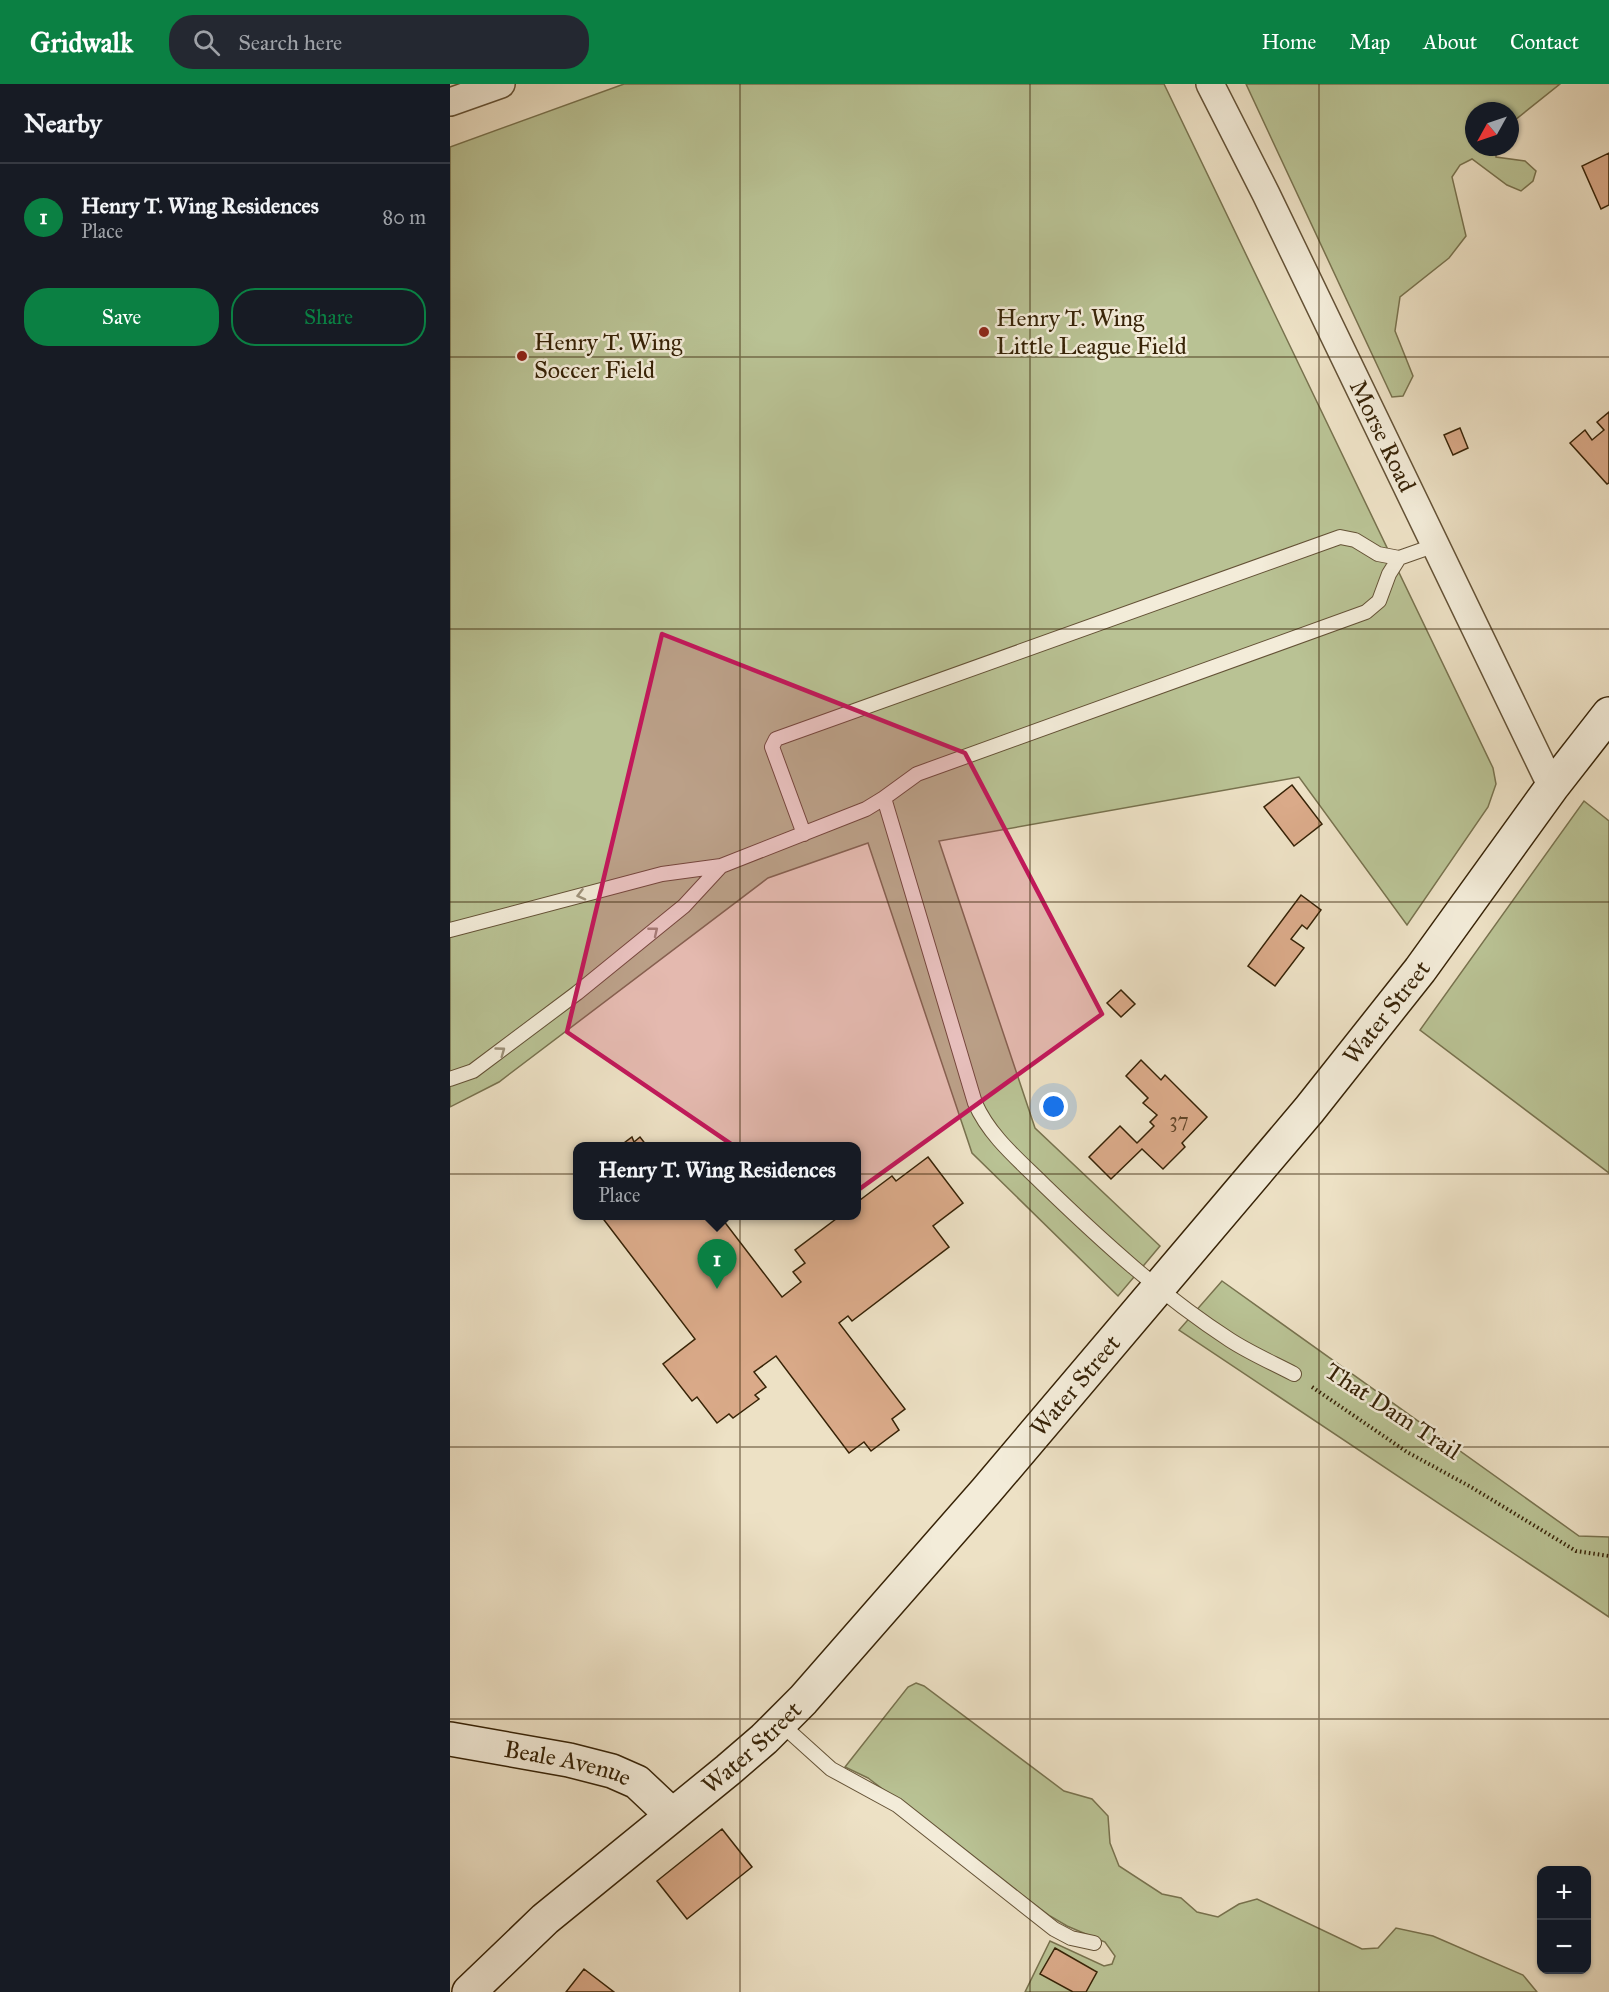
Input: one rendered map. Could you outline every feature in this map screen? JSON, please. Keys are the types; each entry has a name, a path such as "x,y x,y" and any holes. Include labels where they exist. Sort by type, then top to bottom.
{"main road":[{"name":"Water Street","path":"469,1992 545,1920 728,1770 803,1700 1159,1290 1373,1032 1552,787 1609,714"},
{"name":"Beale Avenue","path":"450,1739 569,1760 612,1771 637,1782 672,1815"}],"street":[{"path":"450,102 501,84"},
{"name":"Morse Road","path":"1210,84 1266,194 1552,787"}],"lane":[{"path":"804,834 772,747 776,739 1340,537 1354,540 1378,554 1399,558 1436,545"},
{"path":"450,930 662,874 721,866 804,834 866,809 917,774 1366,612 1379,601 1389,574 1399,558"},
{"name":"That Dam Trail","path":"884,798 975,1103 983,1119 1008,1149 1101,1240 1159,1290 1231,1341 1294,1374"},
{"path":"450,1079 473,1071 577,993 684,906 721,866"},
{"path":"780,1723 831,1769 897,1805 1054,1929 1071,1938 1094,1943"}],"path":[{"name":"That Dam Trail","path":"1294,1374 1407,1452 1471,1487 1576,1551 1609,1556"}],"highlighted area":[{"path":"662,634 965,753 1102,1014 829,1211 567,1032"}],"green space":[{"path":"624,84 1164,84 1493,768 1496,784 1488,807 1407,925 1299,777 939,841 1035,1128 1160,1246 1118,1296 972,1153 868,843 768,878 499,1082 450,1107 450,147"},
{"path":"1246,84 1560,84 1519,117 1519,102 1465,102 1465,156 1496,156 1525,161 1536,171 1533,181 1521,191 1507,185 1472,159 1460,165 1452,177 1466,236 1449,258 1400,297 1395,331 1413,376 1403,396 1392,397"},
{"path":"1584,801 1609,821 1609,1173 1420,1030"},
{"path":"1222,1281 1579,1536 1609,1537 1609,1617 1179,1330"},
{"path":"916,1683 924,1686 1064,1791 1092,1799 1108,1816 1110,1843 1119,1866 1162,1894 1181,1898 1197,1912 1218,1917 1239,1904 1257,1899 1362,1949 1378,1948 1396,1928 1433,1936 1523,1975 1537,1992 1025,1992 1050,1941 1104,1966 1112,1964 1115,1956 1105,1942 1050,1916 868,1778 845,1767 908,1687"}],"building":[{"path":"1609,153 1609,205 1601,209 1582,166"},
{"path":"1609,412 1609,483 1607,484 1570,443 1585,430 1592,440 1604,430 1597,422"},
{"path":"1460,428 1468,448 1453,455 1444,435"},
{"path":"1292,785 1322,824 1294,846 1264,807"},
{"path":"1301,895 1321,910 1307,929 1302,925 1291,939 1304,948 1275,986 1248,966"},
{"path":"1121,990 1135,1004 1121,1017 1107,1003"},
{"path":"1141,1060 1161,1080 1165,1075 1207,1117 1182,1143 1185,1147 1163,1169 1142,1149 1111,1179 1089,1157 1120,1126 1137,1143 1154,1126 1150,1122 1157,1115 1143,1103 1148,1098 1126,1076"},
{"path":"640,1137 644,1142 634,1142"},
{"path":"928,1157 963,1203 933,1226 949,1247 852,1321 848,1316 839,1323 905,1409 892,1419 899,1430 871,1451 864,1442 849,1453 776,1356 754,1372 766,1387 755,1395 759,1399 733,1418 729,1414 717,1423 697,1397 692,1401 663,1364 695,1339 604,1220 723,1220 782,1297 801,1282 793,1272 805,1263 795,1250 835,1220 861,1220 861,1199 892,1176 896,1181"},
{"path":"722,1829 752,1867 687,1919 657,1881"},
{"path":"1055,1948 1097,1972 1086,1992 1073,1992 1040,1974"},
{"path":"584,1969 614,1992 566,1992"}],"place":[{"name":"Henry T. Wing Little League Field","path":"984,332"},
{"name":"Henry T. Wing Soccer Field","path":"522,356"},
{"name":"Henry T. Wing Residences","path":"717,1289"}]}
